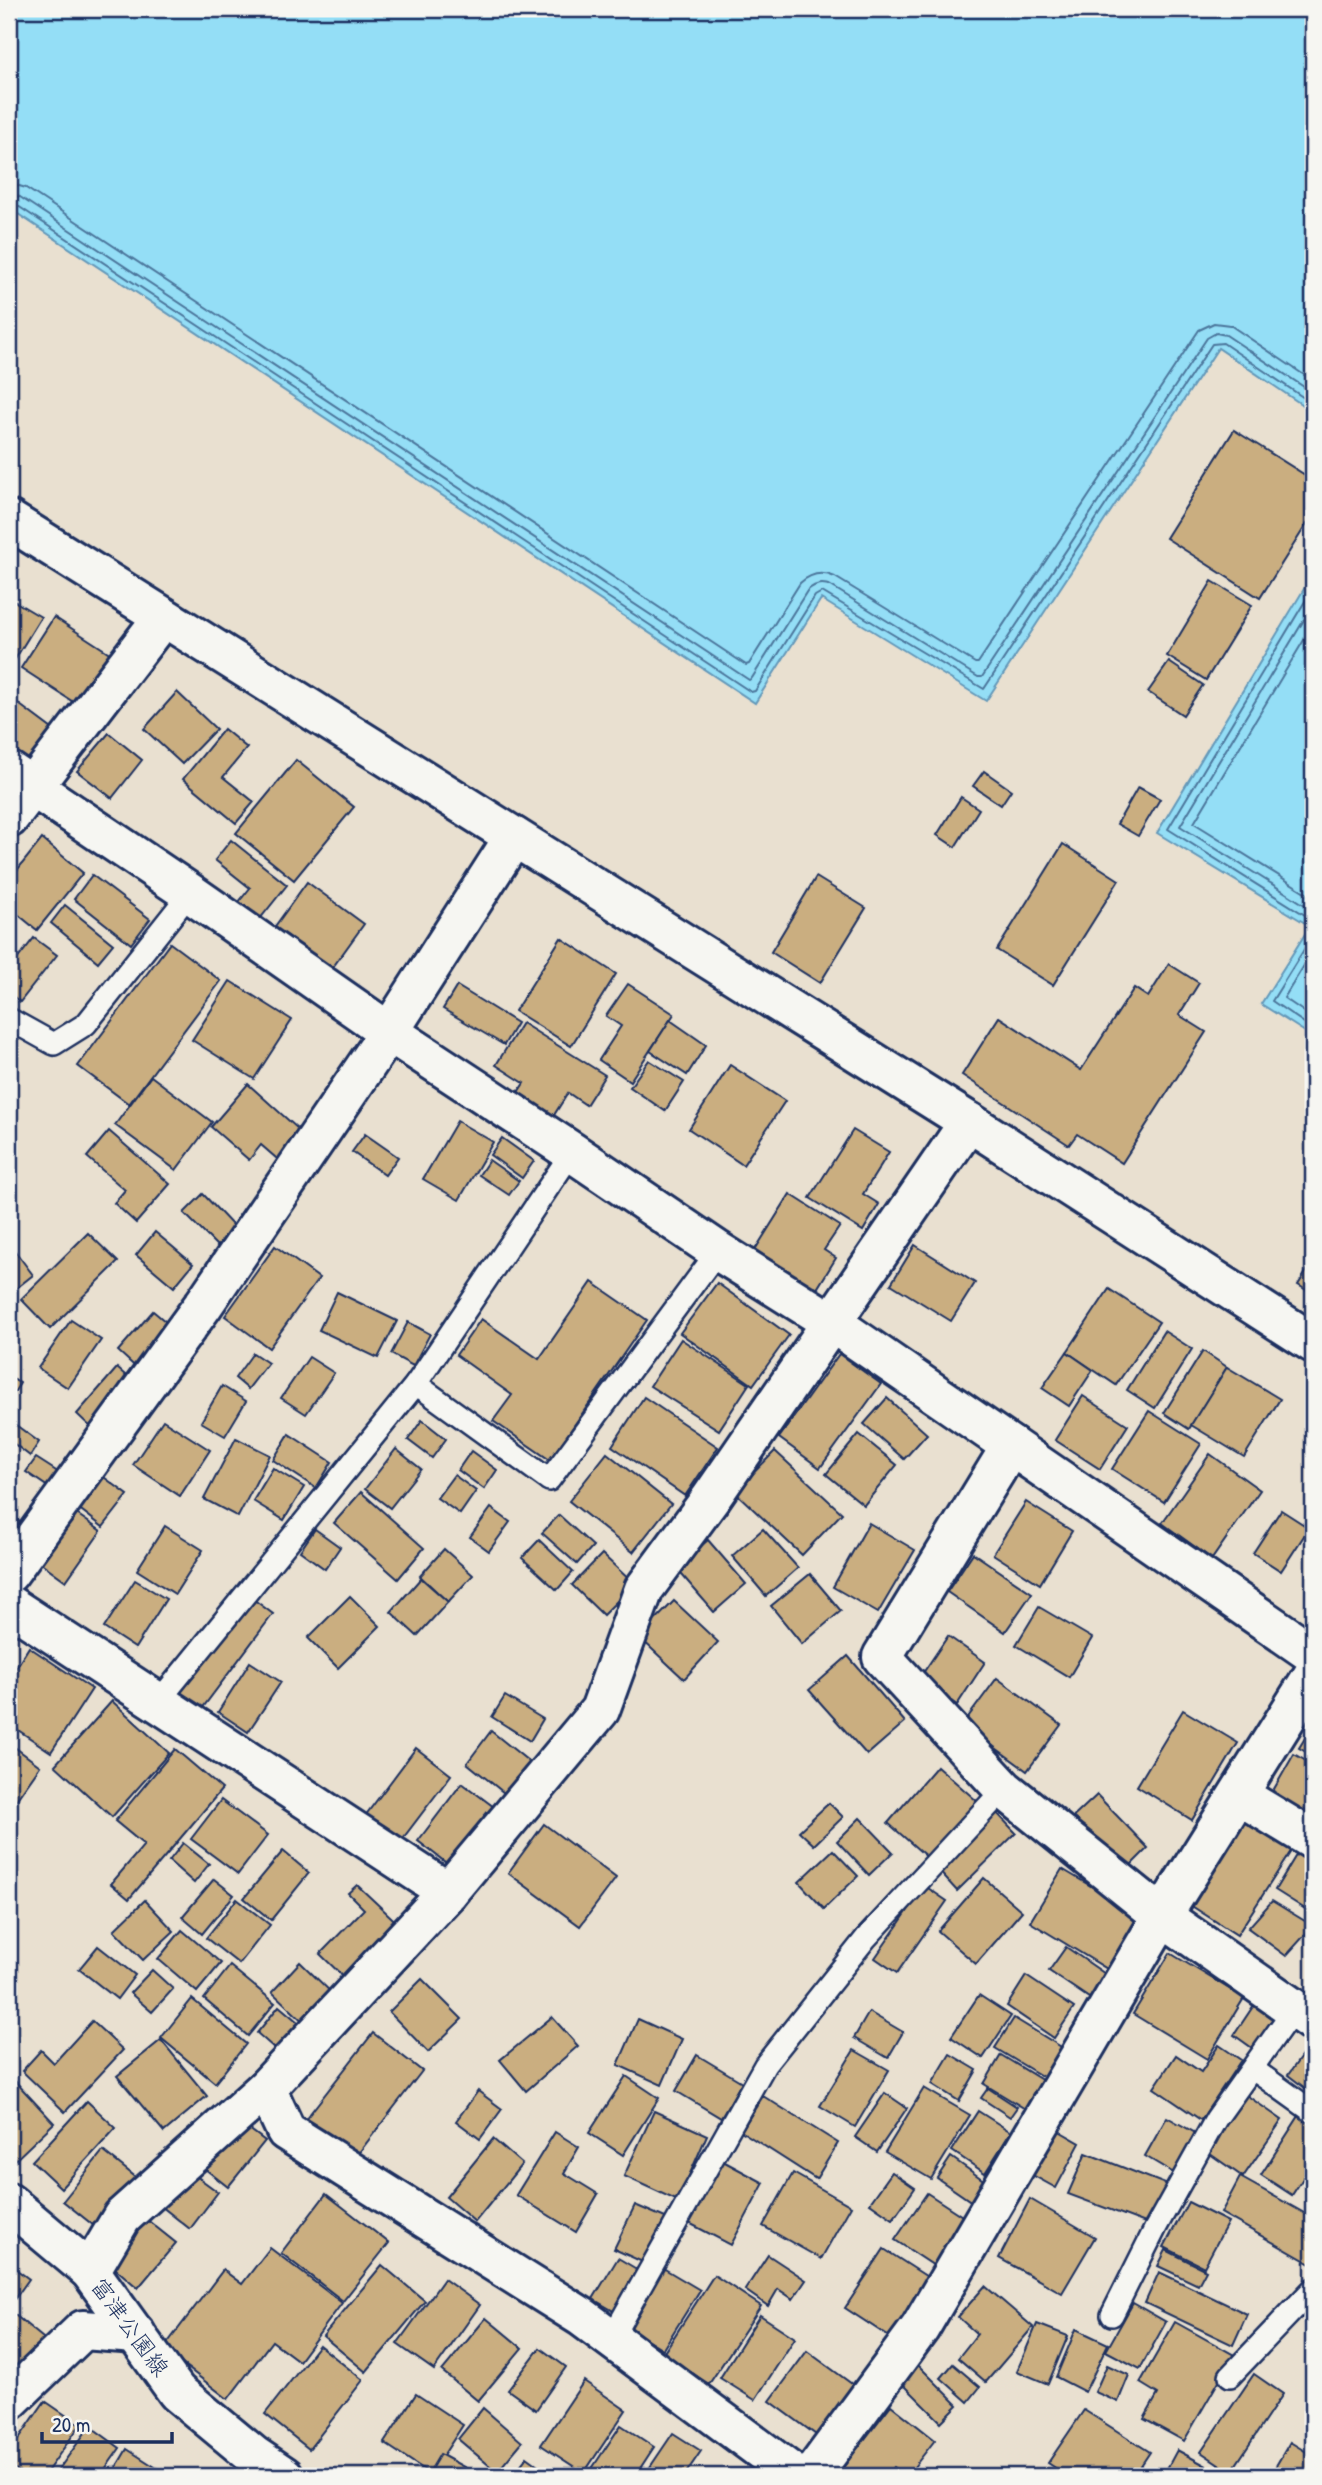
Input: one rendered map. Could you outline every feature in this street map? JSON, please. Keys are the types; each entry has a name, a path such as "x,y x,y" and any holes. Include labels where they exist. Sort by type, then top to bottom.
{"street":[{"path":"9,520 969,1122 1313,1343"},
{"path":"9,818 21,779 163,617"},
{"path":"21,779 389,1032 718,1251 831,1322 1313,1654"},
{"path":"9,1573 204,1304 389,1032 514,837"},
{"path":"90,2272 122,2217 266,2088 448,1892 600,1710 643,1589 710,1498 969,1122"},
{"path":"1011,1446 882,1657 1004,1789 1162,1916 1304,2015"},
{"path":"9,1605 448,1892"},
{"path":"811,2476 920,2328 1162,1916 1313,1675"},
{"path":"1239,1795 1313,1840"},
{"path":"266,2088 286,2132 582,2317 796,2476"},
{"name":"富津公園線","path":"9,2203 90,2272 177,2392 253,2455 284,2476"},
{"path":"9,2401 83,2330 136,2334"}],"lane":[{"path":"9,1018 54,1044 86,1024 190,893"},
{"path":"158,1702 416,1384 572,1152"},
{"path":"416,1384 549,1480 718,1251"},
{"path":"611,2339 765,2065 866,1938 1004,1789"},
{"path":"1112,2315 1216,2119 1253,2069 1304,2015"},
{"path":"1253,2069 1313,2112"},
{"path":"1230,2376 1313,2288"}],"water":[{"path":"9,9 1313,9 1313,412 1218,348 986,701 821,599 755,703 9,208"},
{"path":"1313,574 1313,1037 1261,1004 1310,926 1157,833"}],"building":[{"path":"1234,430 1313,480 1313,514 1260,598 1166,538"},
{"path":"1212,581 1252,605 1206,680 1167,656"},
{"path":"9,598 41,617 9,669"},
{"path":"54,617 111,654 78,705 21,668"},
{"path":"1169,662 1203,685 1183,715 1148,692"},
{"path":"177,692 216,729 182,764 144,729"},
{"path":"16,702 56,732 29,767 9,752 9,711"},
{"path":"224,729 247,748 223,777 254,802 236,823 183,779"},
{"path":"109,733 142,760 112,798 77,771"},
{"path":"296,760 354,807 294,880 236,833"},
{"path":"984,771 1011,790 1001,805 973,786"},
{"path":"1138,787 1160,799 1138,836 1117,824"},
{"path":"961,797 979,809 955,847 937,835"},
{"path":"42,839 83,873 37,930 9,907 9,880"},
{"path":"231,840 287,885 255,925 234,908 250,888 215,860"},
{"path":"1063,844 1119,880 1053,985 997,950"},
{"path":"92,875 150,919 131,944 74,899"},
{"path":"816,877 866,908 820,983 771,952"},
{"path":"307,882 364,924 325,978 268,936"},
{"path":"65,905 113,944 98,962 51,923"},
{"path":"34,938 57,955 20,1002 9,993 9,970"},
{"path":"561,938 616,974 571,1046 515,1011"},
{"path":"170,943 221,981 129,1104 78,1066"},
{"path":"1169,964 1199,983 1179,1015 1206,1032 1122,1163 1077,1134 1069,1145 962,1075 999,1017 1081,1070 1134,988 1148,997"},
{"path":"230,981 292,1020 254,1079 192,1040"},
{"path":"628,984 674,1014 630,1081 599,1060 621,1026 606,1016"},
{"path":"457,986 517,1023 504,1045 443,1009"},
{"path":"670,1020 706,1045 687,1075 650,1051"},
{"path":"522,1023 605,1075 586,1105 568,1093 547,1126 511,1103 524,1083 496,1065"},
{"path":"649,1060 684,1082 665,1111 630,1087"},
{"path":"730,1065 785,1101 743,1165 689,1129"},
{"path":"151,1076 212,1122 176,1170 115,1125"},
{"path":"248,1084 307,1137 283,1164 261,1145 249,1160 211,1127"},
{"path":"457,1121 493,1142 459,1200 423,1179"},
{"path":"853,1130 889,1152 863,1194 879,1204 863,1231 810,1198"},
{"path":"109,1131 170,1184 136,1223 114,1203 125,1190 87,1157"},
{"path":"365,1134 398,1157 385,1175 352,1152"},
{"path":"502,1138 534,1161 522,1178 490,1155"},
{"path":"489,1160 519,1181 509,1195 479,1175"},
{"path":"203,1194 235,1228 217,1246 184,1213"},
{"path":"790,1194 840,1226 824,1250 836,1258 815,1292 753,1253"},
{"path":"155,1232 193,1264 174,1287 136,1255"},
{"path":"88,1233 118,1262 50,1329 21,1299"},
{"path":"9,1243 33,1275 9,1294"},
{"path":"915,1245 975,1283 951,1321 891,1284"},
{"path":"275,1246 319,1278 269,1348 225,1316"},
{"path":"1313,1261 1313,1294 1298,1285"},
{"path":"592,1282 647,1320 550,1460 493,1421 512,1395 456,1355 481,1319 539,1359"},
{"path":"717,1283 789,1335 753,1385 680,1333"},
{"path":"1109,1289 1159,1322 1116,1385 1067,1352"},
{"path":"337,1292 397,1321 378,1358 319,1330"},
{"path":"153,1311 178,1332 142,1373 118,1351"},
{"path":"71,1320 101,1340 68,1388 38,1368"},
{"path":"408,1322 430,1334 413,1366 391,1354"},
{"path":"1164,1331 1192,1349 1155,1408 1127,1390"},
{"path":"681,1339 749,1384 719,1430 650,1386"},
{"path":"1203,1351 1227,1367 1189,1429 1164,1413"},
{"path":"1067,1352 1093,1370 1069,1406 1042,1388"},
{"path":"253,1353 268,1363 248,1389 235,1378"},
{"path":"839,1354 881,1384 820,1468 779,1438"},
{"path":"309,1357 334,1373 306,1414 281,1398"},
{"path":"1227,1367 1280,1399 1244,1457 1191,1425"},
{"path":"117,1368 139,1387 98,1434 77,1414"},
{"path":"9,1377 20,1383 9,1401"},
{"path":"222,1386 246,1401 225,1436 201,1422"},
{"path":"1083,1396 1128,1425 1100,1469 1055,1440"},
{"path":"644,1397 718,1447 685,1496 612,1446"},
{"path":"887,1398 927,1434 904,1459 864,1424"},
{"path":"1149,1411 1201,1444 1164,1502 1112,1469"},
{"path":"9,1420 39,1442 30,1456 9,1440"},
{"path":"163,1420 210,1450 180,1496 133,1465"},
{"path":"422,1420 446,1439 432,1458 408,1440"},
{"path":"289,1434 332,1462 316,1488 273,1460"},
{"path":"859,1434 897,1465 864,1505 826,1474"},
{"path":"236,1438 270,1455 238,1517 204,1499"},
{"path":"396,1449 421,1469 390,1508 365,1489"},
{"path":"471,1451 497,1470 484,1489 458,1470"},
{"path":"775,1451 842,1513 802,1555 735,1492"},
{"path":"607,1453 671,1504 633,1552 569,1501"},
{"path":"1210,1454 1260,1490 1212,1559 1162,1523"},
{"path":"36,1458 64,1476 54,1491 26,1472"},
{"path":"273,1468 304,1487 284,1520 253,1501"},
{"path":"101,1475 128,1495 103,1527 77,1507"},
{"path":"454,1475 476,1491 460,1514 437,1498"},
{"path":"361,1492 424,1548 398,1579 334,1523"},
{"path":"1026,1502 1072,1531 1040,1584 993,1554"},
{"path":"491,1508 510,1522 489,1551 470,1537"},
{"path":"71,1510 101,1531 66,1581 37,1560"},
{"path":"1281,1510 1309,1528 1281,1571 1253,1553"},
{"path":"9,1514 28,1528 9,1555"},
{"path":"559,1515 593,1546 577,1564 542,1533"},
{"path":"869,1523 915,1550 878,1613 833,1587"},
{"path":"165,1526 203,1550 175,1594 137,1570"},
{"path":"315,1529 340,1547 325,1569 300,1551"},
{"path":"763,1529 798,1568 766,1596 732,1556"},
{"path":"539,1540 573,1572 557,1590 522,1558"},
{"path":"708,1540 746,1584 714,1612 676,1568"},
{"path":"444,1549 473,1575 448,1602 420,1576"},
{"path":"973,1553 1032,1593 1005,1632 947,1592"},
{"path":"602,1554 634,1584 603,1615 572,1585"},
{"path":"810,1574 841,1611 802,1644 771,1606"},
{"path":"421,1578 448,1602 417,1636 391,1612"},
{"path":"135,1580 166,1599 135,1648 104,1628"},
{"path":"249,1596 273,1614 201,1710 177,1691"},
{"path":"350,1596 380,1626 338,1668 308,1638"},
{"path":"674,1601 718,1642 684,1679 639,1637"},
{"path":"1039,1607 1092,1638 1069,1677 1016,1645"},
{"path":"948,1636 985,1662 957,1705 919,1679"},
{"path":"29,1647 92,1689 51,1752 9,1724 9,1679"},
{"path":"848,1656 905,1722 867,1755 809,1690"},
{"path":"250,1662 281,1682 248,1732 218,1712"},
{"path":"997,1678 1061,1725 1027,1771 963,1724"},
{"path":"505,1696 543,1719 530,1741 492,1717"},
{"path":"112,1701 169,1753 112,1817 55,1765"},
{"path":"1183,1710 1238,1743 1192,1820 1137,1786"},
{"path":"1313,1725 1313,1756 1299,1748"},
{"path":"491,1731 538,1769 514,1801 467,1763"},
{"path":"9,1743 40,1766 9,1810"},
{"path":"416,1748 451,1775 394,1850 359,1824"},
{"path":"175,1749 222,1789 129,1899 111,1884 144,1845 115,1821"},
{"path":"1294,1754 1313,1765 1313,1821 1270,1796"},
{"path":"937,1766 977,1801 928,1858 888,1823"},
{"path":"462,1783 502,1813 458,1872 418,1841"},
{"path":"1097,1795 1148,1848 1119,1877 1067,1823"},
{"path":"221,1800 268,1835 238,1874 191,1839"},
{"path":"829,1803 843,1817 814,1845 799,1831"},
{"path":"996,1812 1016,1833 957,1891 937,1869"},
{"path":"1244,1816 1293,1848 1237,1935 1187,1903"},
{"path":"860,1818 893,1852 869,1875 837,1841"},
{"path":"544,1824 616,1878 580,1926 508,1873"},
{"path":"183,1843 209,1864 194,1883 169,1861"},
{"path":"833,1850 858,1876 824,1909 799,1882"},
{"path":"283,1851 309,1873 271,1920 244,1898"},
{"path":"1298,1852 1313,1863 1313,1914 1275,1890"},
{"path":"1062,1869 1141,1916 1109,1970 1030,1922"},
{"path":"984,1878 1022,1911 976,1964 938,1931"},
{"path":"214,1879 234,1895 202,1934 182,1917"},
{"path":"357,1885 406,1931 353,1986 320,1954 364,1909 348,1893"},
{"path":"925,1886 947,1901 897,1973 875,1958"},
{"path":"237,1899 270,1925 239,1964 206,1938"},
{"path":"145,1900 174,1931 143,1960 114,1930"},
{"path":"1272,1901 1313,1926 1286,1956 1248,1928"},
{"path":"182,1930 221,1963 197,1992 158,1959"},
{"path":"98,1946 135,1975 117,1999 79,1969"},
{"path":"1066,1947 1111,1978 1095,2002 1049,1971"},
{"path":"1170,1953 1244,1998 1207,2059 1133,2014"},
{"path":"300,1962 337,1998 309,2027 272,1992"},
{"path":"230,1966 275,2003 248,2036 204,1999"},
{"path":"152,1970 173,1989 152,2012 130,1993"},
{"path":"1026,1976 1074,2008 1054,2038 1007,2006"},
{"path":"422,1979 462,2019 428,2052 389,2012"},
{"path":"979,1995 1011,2016 983,2058 951,2037"},
{"path":"192,1999 246,2044 215,2083 161,2038"},
{"path":"1256,2002 1277,2016 1255,2050 1234,2035"},
{"path":"279,2006 305,2028 283,2056 257,2033"},
{"path":"869,2012 903,2032 888,2058 854,2038"},
{"path":"552,2017 578,2046 526,2091 500,2060"},
{"path":"1014,2018 1063,2048 1045,2078 995,2048"},
{"path":"638,2019 682,2039 662,2085 618,2065"},
{"path":"92,2021 123,2050 65,2112 22,2071 41,2050 54,2063"},
{"path":"373,2033 422,2071 354,2159 305,2120"},
{"path":"161,2040 207,2096 164,2132 117,2076"},
{"path":"1313,2040 1313,2094 1288,2075"},
{"path":"1219,2045 1241,2060 1201,2120 1154,2088 1176,2055 1201,2072"},
{"path":"854,2050 889,2070 855,2127 820,2106"},
{"path":"950,2054 977,2070 959,2101 932,2084"},
{"path":"697,2055 742,2082 721,2118 676,2091"},
{"path":"1001,2055 1045,2082 1027,2110 984,2084"},
{"path":"626,2076 659,2098 623,2155 589,2133"},
{"path":"14,2080 54,2123 9,2166 9,2086"},
{"path":"924,2088 970,2115 931,2179 885,2152"},
{"path":"988,2088 1017,2107 1010,2117 981,2098"},
{"path":"478,2091 502,2109 480,2139 456,2121"},
{"path":"1242,2092 1282,2120 1243,2177 1203,2149"},
{"path":"885,2093 907,2108 877,2152 855,2137"},
{"path":"763,2096 838,2143 816,2179 741,2131"},
{"path":"87,2101 116,2128 61,2188 32,2161"},
{"path":"654,2111 707,2135 678,2201 624,2176"},
{"path":"978,2111 1011,2132 985,2173 952,2151"},
{"path":"1299,2116 1313,2125 1313,2163 1292,2195 1261,2175"},
{"path":"1167,2117 1206,2139 1184,2179 1145,2156"},
{"path":"240,2122 265,2141 228,2187 204,2168"},
{"path":"1054,2128 1080,2143 1056,2188 1029,2173"},
{"path":"555,2132 579,2147 564,2173 598,2194 576,2232 516,2195"},
{"path":"493,2139 522,2164 475,2222 446,2197"},
{"path":"103,2151 138,2179 98,2229 63,2201"},
{"path":"1086,2153 1173,2187 1156,2227 1068,2194"},
{"path":"951,2157 989,2184 975,2204 937,2178"},
{"path":"723,2161 764,2183 731,2245 689,2223"},
{"path":"188,2170 218,2192 190,2229 161,2206"},
{"path":"892,2172 915,2188 893,2219 870,2203"},
{"path":"793,2173 851,2206 821,2259 763,2226"},
{"path":"1240,2177 1313,2218 1313,2265 1221,2213"},
{"path":"927,2193 976,2225 945,2273 895,2240"},
{"path":"326,2194 389,2243 343,2301 281,2253"},
{"path":"1030,2199 1095,2237 1062,2293 999,2258"},
{"path":"1188,2202 1228,2222 1204,2267 1164,2247"},
{"path":"635,2205 670,2220 649,2265 614,2249"},
{"path":"146,2219 176,2243 138,2288 109,2263"},
{"path":"270,2248 342,2303 299,2361 272,2341 228,2399 163,2349 223,2270 242,2284"},
{"path":"884,2249 932,2280 894,2340 845,2308"},
{"path":"1166,2250 1206,2270 1198,2285 1158,2266"},
{"path":"768,2255 806,2280 793,2299 778,2289 768,2306 745,2290"},
{"path":"618,2258 640,2271 617,2313 593,2299"},
{"path":"9,2264 29,2279 9,2307"},
{"path":"382,2265 425,2301 366,2372 323,2336"},
{"path":"663,2268 700,2290 663,2349 627,2327"},
{"path":"1159,2272 1247,2314 1233,2345 1145,2303"},
{"path":"714,2275 761,2306 709,2384 663,2354"},
{"path":"444,2279 480,2305 434,2370 397,2344"},
{"path":"985,2286 1033,2327 986,2382 958,2358 977,2334 958,2317"},
{"path":"1133,2303 1166,2322 1140,2369 1106,2351"},
{"path":"15,2315 48,2342 9,2380 9,2322"},
{"path":"760,2315 795,2338 755,2400 720,2378"},
{"path":"486,2318 522,2348 478,2401 442,2371"},
{"path":"1175,2322 1234,2355 1184,2441 1144,2419 1158,2394 1140,2383"},
{"path":"1037,2324 1068,2336 1048,2384 1017,2371"},
{"path":"1076,2329 1108,2344 1085,2392 1056,2377"},
{"path":"319,2345 363,2380 309,2449 265,2414"},
{"path":"540,2348 566,2367 536,2410 508,2390"},
{"path":"807,2351 856,2387 819,2437 770,2401"},
{"path":"914,2361 958,2405 941,2422 898,2379"},
{"path":"953,2364 980,2387 968,2402 941,2378"},
{"path":"1107,2365 1129,2375 1118,2402 1095,2392"},
{"path":"1254,2374 1283,2394 1231,2472 1201,2452"},
{"path":"584,2381 626,2410 584,2473 541,2445"},
{"path":"416,2394 463,2425 431,2474 384,2443"},
{"path":"45,2401 80,2425 44,2476 25,2476 9,2464 9,2453"},
{"path":"891,2405 935,2440 907,2476 894,2467 887,2476 838,2474"},
{"path":"483,2408 522,2442 497,2472 458,2439"},
{"path":"1084,2410 1150,2452 1134,2476 1068,2476 1048,2463"},
{"path":"621,2425 654,2447 635,2476 587,2476"},
{"path":"90,2426 120,2448 100,2476 54,2476"},
{"path":"673,2433 701,2451 684,2476 644,2476"},
{"path":"1290,2442 1313,2456 1313,2476 1270,2476"},
{"path":"127,2449 169,2476 111,2476"},
{"path":"1177,2450 1225,2476 1163,2476"},
{"path":"440,2454 475,2473 473,2476 427,2476"},
{"path":"527,2457 553,2476 512,2476"}]}
